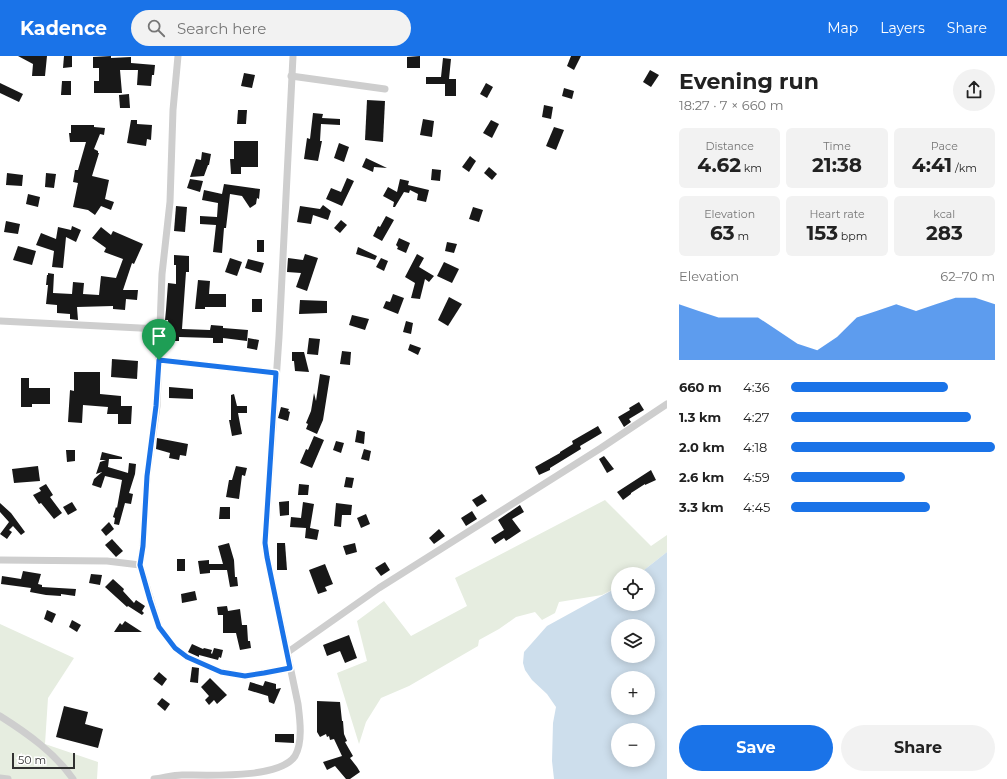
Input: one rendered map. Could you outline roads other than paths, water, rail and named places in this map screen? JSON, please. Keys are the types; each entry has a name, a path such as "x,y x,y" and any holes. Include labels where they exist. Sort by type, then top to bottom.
{"street":[{"path":"178,56 173,110 170,202 162,274 156,406 147,476 143,546 140,565 159,627 175,648 187,657 221,672 245,676 290,668"},
{"path":"154,779 180,775 231,777 279,770 290,764 296,755 299,742 300,723 298,704 265,543 282,282 293,56"},
{"path":"291,76 385,89"},
{"path":"0,321 160,329"},
{"path":"159,360 276,373"},
{"path":"288,652 379,588 601,448 667,404"},
{"path":"0,560 107,561 140,565"},
{"path":"0,716 32,738 65,768 73,779"},
{"path":"0,778 8,779"}],"water":[{"path":"667,552 667,779 554,779 552,761 553,723 556,707 547,694 532,680 525,670 523,663 524,652 547,626 611,591 611,611 655,611 655,567 648,567"}]}
